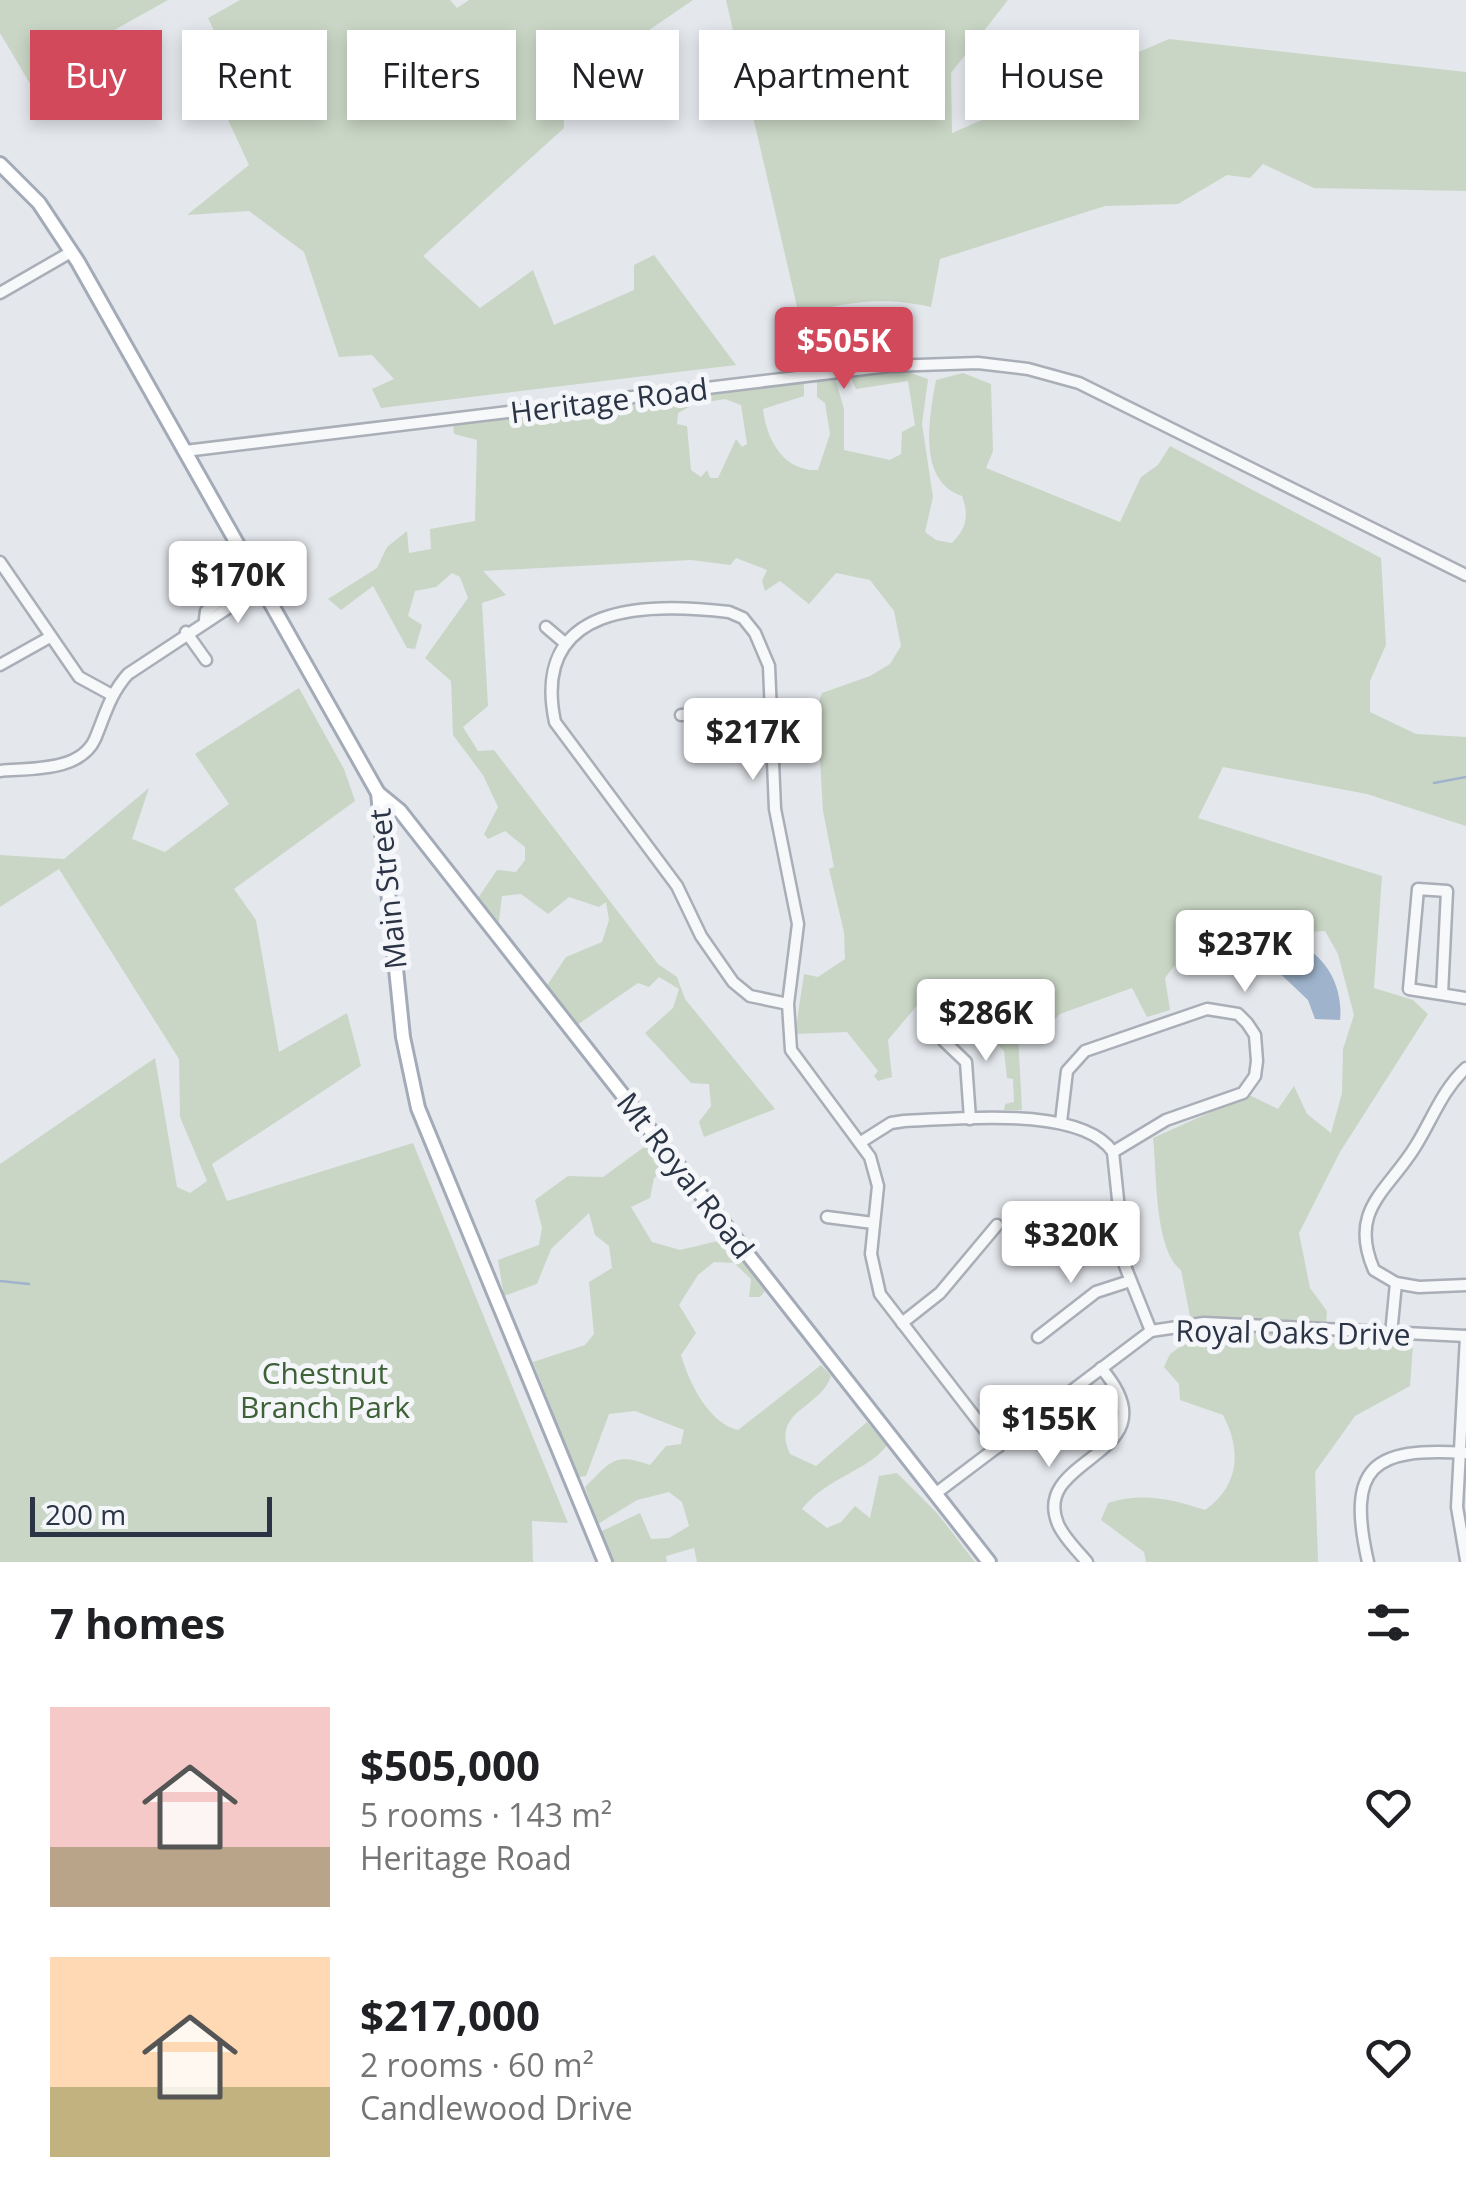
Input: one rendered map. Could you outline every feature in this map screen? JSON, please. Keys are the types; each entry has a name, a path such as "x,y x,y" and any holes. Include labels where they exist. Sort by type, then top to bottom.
{"main road":[{"name":"Main Street","path":"0,164 39,203 72,252 378,793 406,1062 418,1108 604,1562"},
{"name":"Mt Royal Road","path":"378,793 396,807 989,1562"},
{"path":"384,867 385,843 393,830 407,829 422,840"}],"street":[{"path":"0,292 72,252"},
{"name":"Heritage Road","path":"186,451 889,366 978,363 1044,373 1094,388 1466,575"},
{"path":"0,562 79,678 112,695"},
{"path":"0,771 60,764 83,755 92,744 112,695 128,674 205,619 206,611 257,582"},
{"path":"788,1004 750,996 733,982 700,936 677,886 565,742 555,722 551,690 566,644 580,629 614,612 678,608 729,612 743,618 764,648 775,809 798,924 788,1004 791,1050 860,1142 877,1180 871,1254 875,1284 998,1448"},
{"path":"546,627 566,644"},
{"path":"186,632 206,660"},
{"path":"0,664 50,636"},
{"path":"681,715 769,711"},
{"path":"1442,994 1447,890 1418,889 1408,989 1466,998"},
{"path":"1061,1122 1067,1071 1086,1052 1207,1009 1238,1014 1256,1034 1255,1076 1243,1092 1166,1120 1112,1152"},
{"path":"944,1040 966,1062 970,1119"},
{"path":"1466,1068 1452,1082 1414,1149 1372,1206 1366,1252 1374,1270 1396,1283 1466,1285"},
{"path":"860,1142 892,1123 970,1119 1061,1122 1092,1133 1112,1152 1122,1254 1151,1331"},
{"path":"827,1217 873,1223"},
{"path":"902,1323 940,1293 997,1225"},
{"path":"1038,1337 1096,1292 1130,1281"},
{"path":"1390,1334 1396,1283"},
{"name":"Royal Oaks Drive","path":"934,1494 1151,1331 1190,1323 1466,1336"},
{"path":"1466,1336 1464,1453 1457,1507 1466,1560"},
{"path":"1087,1562 1058,1523 1057,1501 1068,1476 1116,1440 1121,1428 1121,1398 1101,1368"},
{"path":"1368,1562 1360,1502 1367,1478 1388,1457 1401,1452 1464,1453"}],"green space":[{"path":"0,0 168,0 114,30 30,30 30,84 0,33"},
{"path":"240,0 450,0 457,8 469,0 693,0 649,30 536,30 536,120 564,120 564,128 423,256 480,308 533,270 554,325 634,290 634,265 654,255 736,365 381,408 372,389 394,379 372,355 339,357 304,252 249,211 187,215 249,165 228,120 327,120 327,30 214,30 208,18"},
{"path":"726,0 1008,0 985,30 965,30 965,55 951,73 952,133 982,120 1139,120 1139,52 1169,39 1466,72 1466,191 1314,188 1263,164 1250,178 1227,175 1178,204 1105,206 940,259 931,307 865,302 799,315 754,120 945,120 945,30 733,30"},
{"path":"902,370 928,379 922,424 933,497 925,532 936,540 952,543 964,527 966,509 962,496 938,477 932,463 929,429 936,380 963,373 991,384 993,451 986,468 1120,522 1141,477 1158,465 1170,446 1381,558 1386,645 1370,681 1370,712 1416,734 1466,737 1466,826 1367,794 1223,767 1198,818 1382,876 1374,988 1413,1000 1428,1014 1340,1152 1299,1233 1310,1288 1327,1311 1325,1343 1413,1345 1410,1386 1355,1416 1315,1472 1318,1562 1146,1562 1144,1552 1101,1520 1108,1503 1132,1498 1169,1500 1205,1510 1231,1479 1235,1455 1223,1415 1180,1400 1179,1384 1164,1367 1170,1354 1194,1337 1181,1270 1172,1260 1161,1228 1153,1138 1249,1095 1278,1109 1294,1086 1307,1114 1331,1133 1342,1093 1343,1049 1354,1015 1338,954 1325,931 1217,938 1193,962 1174,966 1165,978 1170,1010 1147,1017 1132,988 1060,1014 1043,1031 1018,1035 1022,1110 1004,1110 1005,1104 1014,1102 1013,1079 1007,1078 1004,1051 996,1043 1007,1033 997,1012 976,1007 972,993 950,989 937,1020 920,1002 888,1040 892,1077 878,1081 874,1076 878,1071 847,1032 795,1034 804,974 818,977 845,959 844,932 829,869 834,867 823,811 817,707 822,693 870,676 890,664 901,646 894,611 870,580 836,573 809,604 780,581 765,591 762,581 767,570 736,558 730,565 691,560 483,571 506,595 482,603 488,706 463,727 478,751 494,750 658,964 677,977 685,999 775,1109 704,1137 699,1122 711,1106 709,1084 691,1083 645,1033 673,1008 679,989 659,977 649,987 638,983 577,1025 546,987 566,957 602,942 609,920 606,902 599,907 569,897 548,914 521,894 502,896 498,928 478,898 497,870 516,872 525,860 525,847 505,831 488,839 484,834 498,807 483,775 453,735 451,681 425,658 468,598 460,577 452,573 436,587 415,591 408,616 422,625 415,649 407,648 373,586 341,610 328,599 377,568 387,547 407,531 409,553 431,549 430,529 475,521 477,440 454,434 453,424 691,396 691,406 678,413 677,424 687,426 691,470 701,477 707,470 710,478 718,478 736,439 742,447 747,444 741,405 725,399 707,402 705,394 804,382 804,396 763,409 778,451 795,465 818,470 830,434 825,403 817,397 817,380 835,378 844,409 844,450 890,460 901,454 902,432 915,425 908,381 856,389 850,376"},
{"name":"Chestnut Branch Park","path":"299,688 344,769 355,801 234,889 256,920 279,1052 347,1013 361,1066 212,1164 227,1201 413,1143 568,1523 532,1521 533,1562 0,1562 0,1164 155,1058 177,1187 190,1193 207,1181 180,1117 179,1059 59,869 0,907 0,855 64,859 149,788 132,839 165,852 229,804 195,754"},
{"path":"651,1142 670,1166 654,1178 650,1198 631,1207 652,1242 680,1250 726,1239 765,1291 760,1297 749,1297 751,1279 734,1263 714,1262 698,1275 679,1305 696,1333 681,1355 709,1410 738,1430 821,1365 831,1376 786,1428 790,1454 816,1466 867,1422 887,1445 870,1461 823,1489 802,1509 827,1528 841,1522 855,1506 870,1518 879,1476 897,1473 937,1513 975,1562 697,1562 694,1548 666,1556 667,1562 612,1562 600,1532 640,1513 651,1539 669,1538 689,1526 682,1502 669,1492 637,1500 598,1524 585,1487 613,1462 628,1459 650,1465 666,1446 681,1444 684,1430 635,1411 609,1414 586,1476 578,1477 533,1362 585,1345 594,1334 589,1282 612,1268 609,1246 595,1235 589,1213 551,1249 537,1284 504,1296 498,1260 539,1245 542,1228 535,1200 568,1176 603,1177"}],"water":[{"path":"1280,948 1307,949 1323,962 1337,989 1340,1020 1315,1019 1308,1000 1270,964"}],"waterway":[{"path":"1434,783 1466,777"},
{"path":"0,1281 29,1284"}]}
